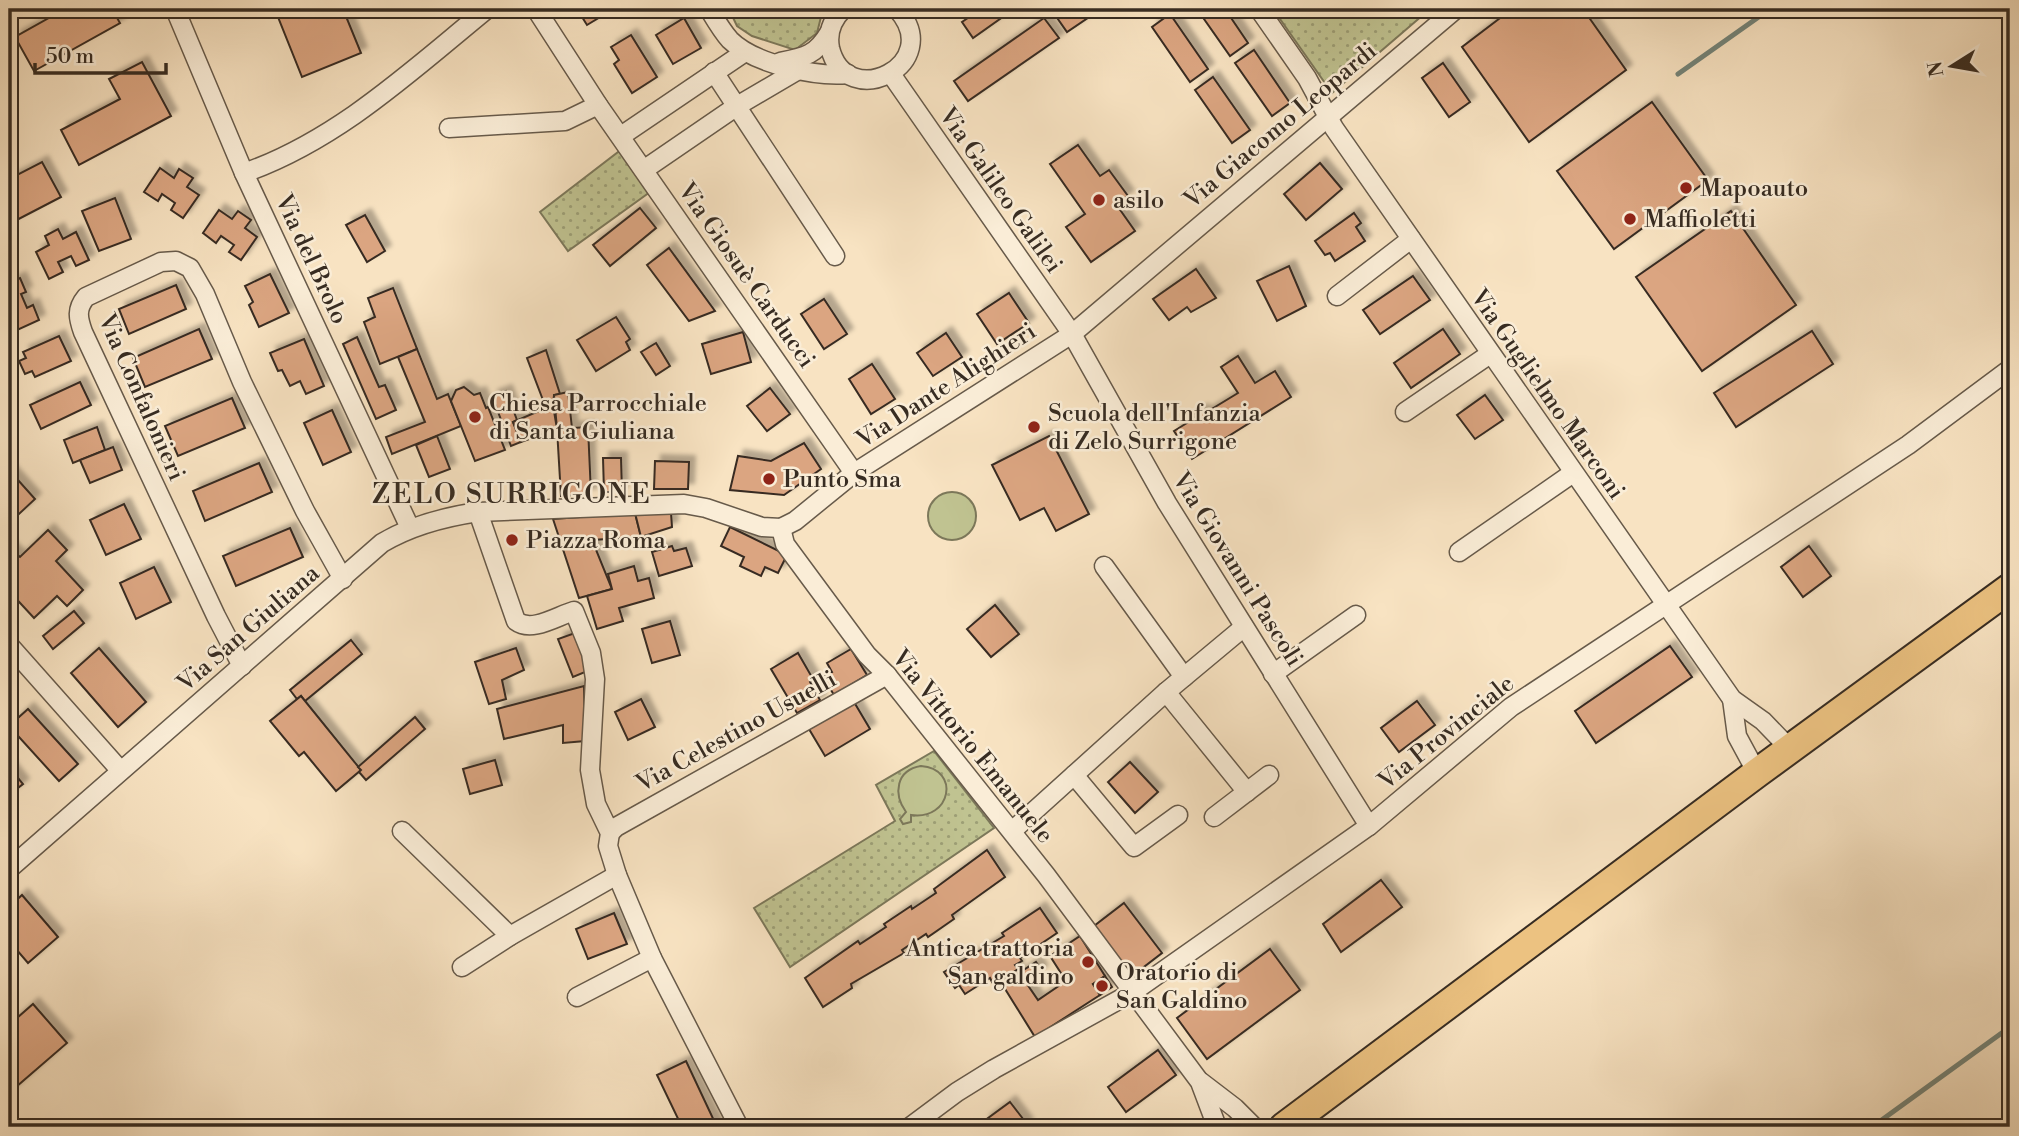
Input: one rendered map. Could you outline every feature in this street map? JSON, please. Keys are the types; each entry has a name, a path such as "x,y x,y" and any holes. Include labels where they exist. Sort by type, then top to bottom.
{"main road":[{"path":"1284,1127 1757,773 2010,588"}],"street":[{"name":"Via del Brolo","path":"175,9 244,173 410,528"},
{"path":"244,173 281,159 349,120 487,9"},
{"name":"Via Giosuè Carducci","path":"536,9 598,105 854,473"},
{"path":"709,9 729,39 745,52 800,69 833,75 848,74"},
{"path":"772,61 811,54 821,47 837,15 843,9"},
{"path":"830,33 831,51 840,68 848,74 865,80 891,74 905,61 910,43 908,24 897,9"},
{"name":"Via Guglielmo Marconi","path":"1259,9 1307,78 1327,116 1410,239 1732,699 1763,721 1790,749"},
{"name":"Via Giacomo Leopardi","path":"1072,334 1456,9"},
{"path":"621,136 745,52"},
{"path":"759,92 772,61"},
{"path":"645,169 737,106 800,69"},
{"path":"715,72 835,256"},
{"name":"Via Galileo Galilei","path":"891,74 1072,334"},
{"path":"449,128 565,121 598,105"},
{"path":"1336,296 1410,239"},
{"name":"Via Confalonieri","path":"242,666 198,579 83,332 78,318 81,303 86,297 161,262 176,261 190,268 205,294 242,382 304,511 343,579"},
{"name":"Via Dante Alighieri","path":"780,528 795,521 854,473 1072,334"},
{"name":"Via Giovanni Pascoli","path":"1072,334 1167,503 1369,826"},
{"path":"1405,412 1490,354"},
{"name":"Via Provinciale","path":"910,1127 994,1069 1133,992 1369,826 1511,707 1908,445 2010,369"},
{"path":"1459,552 1573,473"},
{"path":"410,528 478,512 684,504 706,508 762,527 780,528"},
{"path":"478,512 516,621 523,626 533,626 574,611 591,653 595,679 590,770 592,788 596,804 610,833 608,846 617,875 652,958 739,1127"},
{"name":"Via San Giuliana","path":"9,869 383,543 410,528"},
{"name":"Via Vittorio Emanuele","path":"780,528 785,544 867,655 887,674 1012,831 1200,1082"},
{"path":"1104,566 1184,677"},
{"path":"1273,674 1356,615"},
{"path":"1012,831 1166,692 1244,627"},
{"path":"9,645 120,770"},
{"name":"Via Celestino Usuelli","path":"610,833 615,827 887,674"},
{"path":"1166,692 1247,792"},
{"name":"Via Guglielmo Marconi","path":"1732,699 1737,736 1757,773"},
{"path":"1074,775 1134,847 1178,815"},
{"path":"1214,817 1269,775"},
{"path":"402,831 510,936"},
{"path":"462,967 510,936 617,875"},
{"path":"577,997 652,958"},
{"path":"1200,1082 1217,1127"},
{"path":"1200,1082 1255,1127"}],"green space":[{"path":"729,9 823,9 817,33 795,50 752,36 737,26"},
{"path":"1273,9 1430,9 1332,93"},
{"path":"622,149 650,192 568,251 540,212"},
{"path":"952,492 969,499 976,516 969,533 952,540 935,533 928,516 935,499"},
{"path":"934,751 994,828 790,967 754,908 895,821 876,785"},
{"path":"921,766 934,769 942,776 946,784 946,794 935,810 925,815 911,815 911,822 903,824 900,819 906,812 899,798 899,784 906,772"}],"building":[{"path":"65,9 112,9 120,23 34,71 15,37"},
{"path":"299,9 343,9 361,53 302,77 278,17"},
{"path":"577,9 609,9 610,11 587,25"},
{"path":"981,9 1014,9 973,38 962,22"},
{"path":"1058,9 1101,9 1067,32 1053,12"},
{"path":"1197,9 1225,9 1248,43 1230,56"},
{"path":"1512,9 1583,9 1626,70 1529,142 1462,47"},
{"path":"1170,14 1208,69 1190,82 1152,27"},
{"path":"684,18 701,48 673,64 656,35"},
{"path":"1044,18 1059,38 968,101 954,81"},
{"path":"631,35 657,77 632,93 614,64 619,60 611,47"},
{"path":"1254,50 1290,103 1272,116 1235,63"},
{"path":"142,62 171,116 79,165 61,130 120,99 109,79"},
{"path":"1443,63 1470,102 1449,117 1422,78"},
{"path":"1213,77 1250,130 1232,143 1195,90"},
{"path":"1652,102 1708,180 1614,249 1557,171"},
{"name":"asilo","path":"1078,145 1100,176 1109,170 1128,196 1116,204 1135,231 1091,262 1066,227 1085,214 1050,164"},
{"path":"42,162 61,197 9,224 9,179"},
{"path":"1320,163 1342,189 1306,220 1284,194"},
{"path":"160,168 174,178 179,169 193,178 187,187 199,195 183,218 171,210 175,203 162,194 158,201 144,192"},
{"path":"115,198 131,239 99,251 82,211"},
{"path":"640,208 656,228 610,266 593,245"},
{"path":"219,210 232,219 238,211 251,220 245,228 257,237 241,260 229,252 234,245 221,236 216,243 203,233"},
{"path":"1731,211 1796,305 1702,371 1636,277"},
{"path":"1354,213 1361,223 1356,227 1365,241 1335,261 1330,253 1325,255 1315,241"},
{"path":"365,215 385,251 367,262 346,225"},
{"path":"58,229 63,239 76,232 89,260 76,266 71,256 58,262 63,272 49,279 36,252 49,245 45,236"},
{"path":"669,248 715,311 689,321 647,265"},
{"path":"1289,266 1306,306 1277,321 1257,281"},
{"path":"1196,269 1216,298 1191,312 1187,307 1169,320 1153,299"},
{"path":"270,274 289,313 259,327 249,305 253,302 245,286"},
{"path":"1413,276 1430,300 1380,334 1363,310"},
{"path":"20,278 26,292 21,294 27,308 33,305 39,320 15,331 9,318 9,283"},
{"path":"176,285 186,309 129,334 119,309"},
{"path":"393,288 417,349 380,364 364,322 375,317 368,298"},
{"path":"1009,293 1029,323 997,344 977,314"},
{"path":"824,299 847,334 824,349 801,314"},
{"path":"616,317 630,339 626,342 630,350 596,371 577,340"},
{"path":"199,329 212,359 145,387 133,358"},
{"path":"1443,329 1460,354 1411,388 1394,363"},
{"path":"1812,331 1833,364 1736,427 1714,393"},
{"path":"743,332 751,362 711,374 702,344"},
{"path":"946,333 962,357 933,376 917,353"},
{"path":"59,336 71,361 35,377 32,371 25,374 19,361 26,358 23,352"},
{"path":"357,337 379,387 385,385 396,410 376,419 343,344"},
{"path":"304,339 324,386 306,394 300,381 290,386 282,370 278,371 270,353"},
{"path":"656,343 670,366 656,375 641,352"},
{"path":"417,349 437,399 448,394 461,426 392,454 386,437 425,422 398,357"},
{"path":"546,350 560,394 554,395 553,405 546,408 527,358"},
{"path":"1238,356 1255,383 1275,371 1291,397 1192,459 1174,431 1195,418 1193,415 1202,410 1205,413 1238,393 1221,367"},
{"path":"872,364 895,399 871,414 849,379"},
{"path":"80,382 91,405 41,429 30,405"},
{"name":"Chiesa Parrocchiale di Santa Giuliana","path":"464,387 474,395 480,393 505,450 475,461 451,401 456,390"},
{"path":"770,388 790,414 767,431 747,406"},
{"path":"506,391 517,420 513,422 521,442 511,446 492,396"},
{"path":"568,392 572,428 557,429 554,395"},
{"path":"1485,395 1503,420 1475,439 1457,415"},
{"path":"232,398 245,428 178,456 165,426"},
{"path":"553,405 557,429 521,442 513,422"},
{"path":"332,410 351,452 323,465 304,423"},
{"path":"97,427 105,450 73,463 64,440"},
{"path":"588,427 591,494 561,496 557,429"},
{"path":"437,436 450,469 429,477 416,445"},
{"path":"1049,436 1089,514 1056,531 1044,508 1020,520 992,465"},
{"name":"Punto Sma","path":"804,443 821,469 784,495 730,490 738,456 771,461"},
{"path":"113,447 122,470 90,483 80,460"},
{"path":"603,458 621,458 622,492 604,492"},
{"path":"655,461 689,462 688,489 654,489"},
{"path":"259,463 272,492 205,521 193,491"},
{"path":"9,470 35,499 19,514 9,505"},
{"path":"124,504 141,539 106,555 90,520"},
{"path":"635,513 641,537 592,540 612,589 579,598 553,519"},
{"path":"635,513 671,513 672,527 641,537"},
{"path":"730,527 787,555 778,573 765,567 761,576 740,566 744,557 721,546"},
{"path":"290,528 303,557 236,586 223,556"},
{"path":"48,530 67,550 56,561 83,590 67,606 57,596 34,618 9,591 9,547 20,557"},
{"path":"672,546 674,551 686,548 692,566 659,576 652,552"},
{"path":"1809,546 1831,576 1803,597 1781,567"},
{"path":"634,566 638,581 649,578 654,598 619,608 623,621 597,629 587,596 612,589 608,574"},
{"path":"154,567 171,602 136,619 120,583"},
{"path":"995,605 1019,634 991,657 967,629"},
{"path":"74,611 84,623 53,649 43,636"},
{"path":"670,621 680,655 652,663 642,629"},
{"path":"575,633 590,670 573,677 558,639"},
{"path":"351,640 362,654 305,701 301,696 297,699 290,690"},
{"path":"1670,646 1692,677 1596,743 1575,711"},
{"path":"99,648 146,702 118,727 71,673"},
{"path":"516,648 524,670 502,680 506,699 489,704 475,662"},
{"path":"851,649 867,675 834,695 823,677 832,672 827,663"},
{"path":"798,653 813,679 810,682 820,700 797,713 771,669"},
{"path":"584,686 585,741 563,743 563,725 504,739 497,709"},
{"path":"301,696 361,770 336,791 304,752 299,756 270,721"},
{"path":"641,699 655,727 628,740 615,712"},
{"path":"1417,701 1435,725 1399,752 1381,728"},
{"path":"854,702 870,729 825,756 809,729"},
{"path":"28,709 78,764 59,781 9,726"},
{"path":"415,717 425,729 366,780 358,767"},
{"path":"495,760 502,785 470,794 463,769"},
{"path":"1130,762 1158,792 1135,813 1108,782"},
{"path":"9,767 23,784 9,795"},
{"path":"987,850 1005,877 952,915 954,919 928,937 926,934 902,950 904,953 851,984 852,988 823,1007 805,978 858,941 860,944 886,927 884,924 911,906 912,909 936,893 934,889"},
{"path":"1381,880 1402,907 1341,952 1323,924"},
{"path":"22,895 58,937 28,963 9,941 9,907"},
{"path":"1124,903 1162,953 1132,976 1094,926"},
{"path":"1040,908 1057,933 1020,958 1022,961 1015,965 1018,969 1000,981 998,978 992,982 990,978 965,994 959,985 955,988 944,972 1004,936 1002,933"},
{"path":"614,913 627,944 588,959 576,929"},
{"path":"1080,936 1105,976 1093,984 1100,995 1035,1037 1002,984 1036,962 1042,971 1025,981 1038,1000 1066,981 1050,956"},
{"path":"1270,949 1300,990 1207,1059 1177,1018"},
{"name":"Oratorio di San Galdino","path":"1105,976 1112,987 1100,995 1093,984"},
{"path":"33,1004 67,1043 9,1093 9,1025"},
{"path":"1158,1050 1176,1075 1126,1112 1108,1087"},
{"path":"686,1061 717,1127 682,1127 657,1075"},
{"path":"1010,1102 1027,1124 1023,1127 988,1127 984,1121"}],"waterway":[{"path":"1678,74 1770,9"},
{"path":"1872,1127 2010,1027"}],"place":[{"name":"Mapoauto","path":"1686,188"},
{"name":"asilo","path":"1099,200"},
{"name":"Maffioletti","path":"1630,219"},
{"name":"Chiesa Parrocchiale di Santa Giuliana","path":"475,417"},
{"name":"Scuola dell'Infanzia di Zelo Surrigone","path":"1034,427"},
{"name":"Punto Sma","path":"769,479"},
{"name":"Piazza Roma","path":"512,540"},
{"name":"Antica trattoria San galdino","path":"1088,962"},
{"name":"Oratorio di San Galdino","path":"1102,986"}],"district":[{"name":"ZELO SURRIGONE","path":"512,493"}]}
